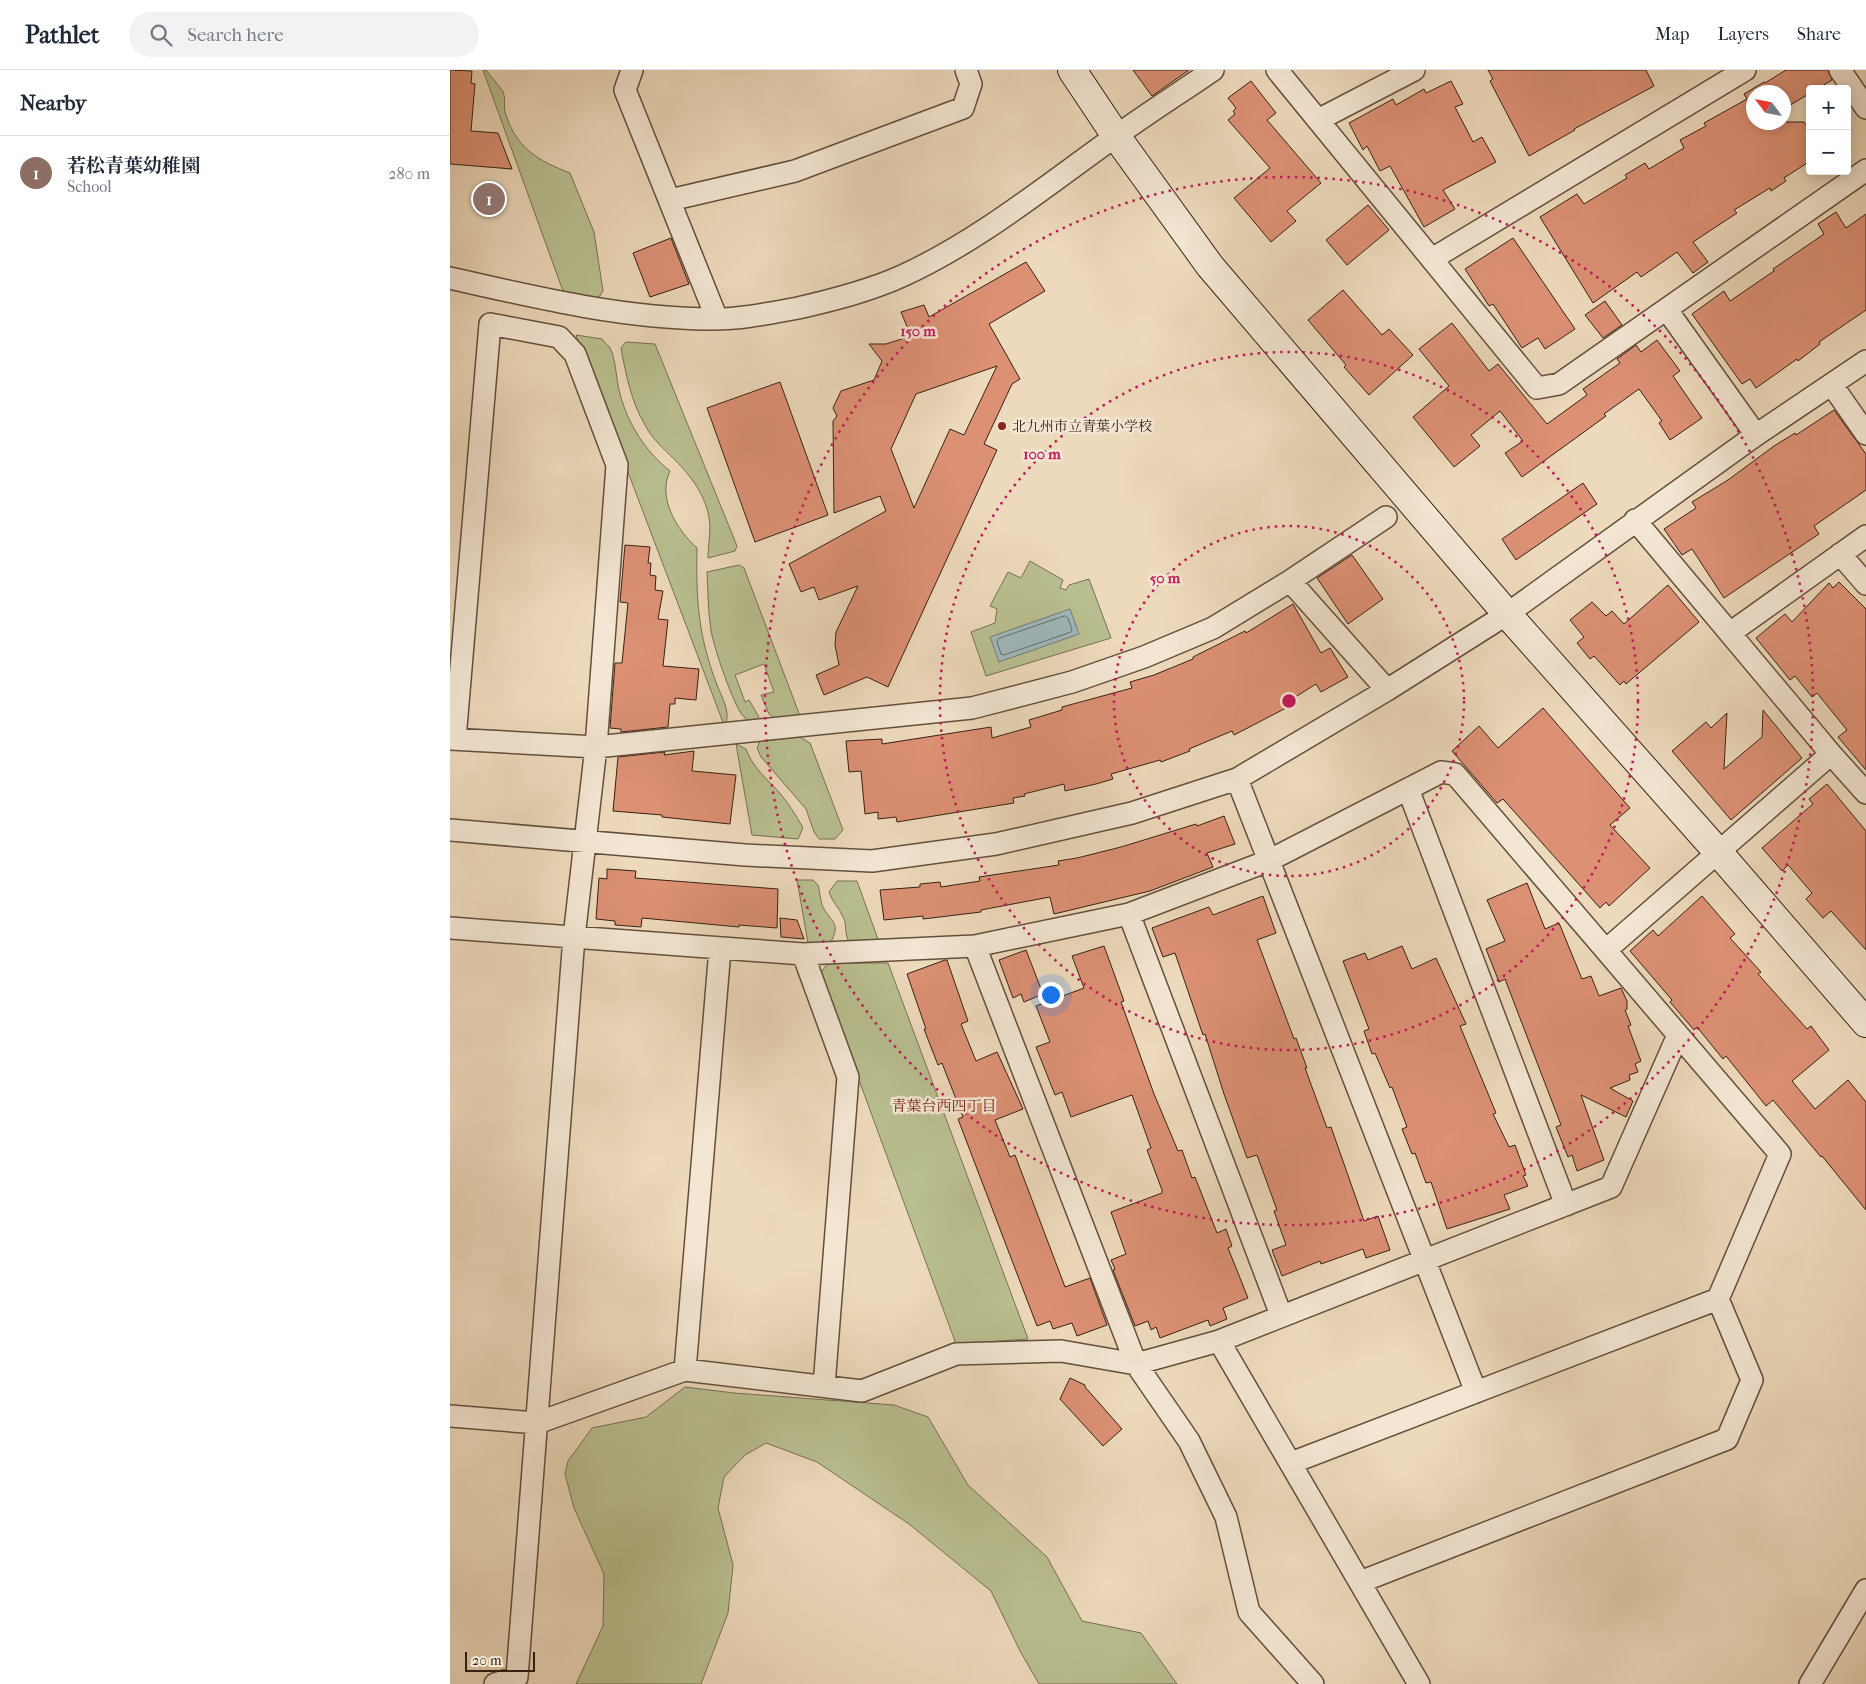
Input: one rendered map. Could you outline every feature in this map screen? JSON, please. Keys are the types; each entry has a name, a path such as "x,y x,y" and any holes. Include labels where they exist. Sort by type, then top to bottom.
{"street":[{"path":"632,70 625,90 717,319"},
{"path":"670,200 795,171 963,108 971,84 966,70"},
{"path":"1072,70 1116,136 1210,266 1507,614 1718,852 1866,1024"},
{"path":"450,278 608,310 683,318 717,319 757,316 839,299 901,276 955,248 1213,70"},
{"path":"1277,70 1538,388 1559,384 1866,170"},
{"path":"1318,120 1414,70"},
{"path":"1432,259 1745,70"},
{"path":"1840,70 1866,108"},
{"path":"1667,310 1756,435"},
{"path":"495,1684 516,1677 574,937 596,747 617,465 575,354 559,338 490,324 452,739 596,747 972,708 1072,682 1144,657 1213,628 1290,581 1386,517"},
{"path":"450,830 745,855 872,860 996,844 1132,813 1237,779 1388,690 1507,614 1635,520 1866,361"},
{"path":"1832,384 1866,434"},
{"path":"1635,520 1831,754 1866,793"},
{"path":"1730,633 1866,536"},
{"path":"1840,554 1866,584"},
{"path":"1290,581 1388,690"},
{"path":"1606,950 1831,754"},
{"path":"450,928 803,954 975,946 1129,914 1268,861 1441,772 1455,774 1780,1154 1718,1299 1290,1463"},
{"path":"1237,779 1476,1392"},
{"path":"1408,789 1566,1205"},
{"path":"1129,914 1281,1315"},
{"path":"975,946 1136,1364 1189,1441 1226,1517 1249,1612 1313,1684"},
{"path":"685,1370 720,949"},
{"path":"803,954 848,1077 824,1386"},
{"path":"450,1416 537,1423 685,1370 862,1391 956,1354 1061,1351 1136,1364 1219,1341 1281,1315 1611,1187 1678,1035"},
{"path":"1360,1582 1727,1439 1752,1380 1718,1299"},
{"path":"1219,1341 1419,1684"},
{"path":"1810,1684 1866,1590"}],"green space":[{"path":"483,70 486,70 503,92 506,115 516,137 530,152 548,164 570,173 594,232 603,291 598,299 563,291"},
{"path":"576,335 602,339 610,348 614,358 620,394 628,416 645,446 670,471 666,492 671,513 676,523 697,548 698,601 702,633 711,667 725,704 727,719 724,725"},
{"path":"626,342 655,344 737,546 735,551 708,558 710,527 707,508 694,482 658,444 640,416 630,388 621,348"},
{"path":"1030,561 1063,580 1060,588 1066,590 1069,585 1089,579 1111,638 986,676 971,632 995,623 997,609 990,606 1008,572 1021,578"},
{"path":"739,565 744,568 800,716 775,719 769,714 761,695 774,692 764,664 735,675 745,702 749,700 759,717 755,721 744,717 735,702 720,662 711,630 707,572"},
{"path":"800,737 810,743 843,830 835,839 819,839 814,832 806,809 761,757 757,748 760,741"},
{"path":"736,744 746,749 756,767 792,809 803,828 798,839 752,835"},
{"path":"797,880 813,880 818,885 822,905 835,927 830,944 808,943"},
{"path":"837,881 857,881 879,942 850,943 840,910 829,892"},
{"path":"828,963 888,963 1028,1339 956,1344 820,974"},
{"path":"685,1387 734,1393 894,1405 928,1417 968,1485 1047,1557 1082,1621 1141,1633 1177,1684 1039,1684 1020,1651 991,1591 909,1524 817,1462 766,1443 745,1455 724,1477 718,1508 733,1565 728,1613 701,1684 576,1684 603,1626 604,1574 574,1508 565,1474 568,1461 592,1428 646,1417"}],"water":[{"path":"1070,609 1079,634 999,662 990,637"}],"building":[{"path":"450,70 472,71 471,83 475,84 471,131 498,133 512,169 450,164"},
{"path":"1133,70 1189,70 1152,96"},
{"path":"1488,70 1646,70 1654,86 1574,129 1529,156 1490,81 1493,79"},
{"path":"1786,70 1828,70 1832,80 1824,85 1806,85 1806,95 1791,105 1791,85 1759,85"},
{"path":"1251,81 1276,113 1267,120 1321,183 1287,211 1296,221 1271,242 1234,198 1270,168 1228,120 1235,114 1233,111 1236,108 1228,98"},
{"path":"1451,81 1463,104 1455,107 1473,142 1482,137 1496,162 1443,190 1455,209 1424,227 1390,166 1380,171 1367,146 1363,150 1349,123 1393,99 1396,105 1424,89 1426,93"},
{"path":"1746,100 1746,130 1791,130 1791,122 1804,122 1806,125 1806,164 1784,178 1786,181 1771,191 1770,188 1734,210 1737,213 1693,242 1708,262 1693,273 1677,252 1641,277 1637,272 1593,303 1540,217 1577,194 1584,204 1627,178 1625,175 1645,163 1649,169 1684,148 1680,140 1706,126 1704,123"},
{"path":"1368,205 1389,230 1347,265 1326,240"},
{"path":"1836,212 1846,228 1866,214 1866,310 1819,342 1820,344 1798,361 1797,359 1756,388 1750,379 1742,384 1692,314 1724,291 1730,301 1774,271 1773,269 1824,234 1818,224"},
{"path":"671,238 689,284 650,297 633,253"},
{"path":"1513,238 1575,329 1545,349 1538,338 1522,348 1493,304 1489,306 1465,269"},
{"path":"1026,262 1045,291 989,324 1020,379 1012,384 984,444 997,450 888,687 867,677 824,695 816,675 839,665 835,645 836,632 858,586 819,600 814,587 801,592 789,564 886,511 880,496 834,513 833,421 837,416 833,408 841,391 874,380 882,361 869,344 886,344 911,336 901,312 924,305 929,317","holes":["997,366 964,435 950,429 914,508 891,449 916,394"]},
{"path":"1343,290 1382,335 1389,329 1413,355 1369,395 1344,367 1346,365 1308,320"},
{"path":"1605,301 1622,325 1603,338 1585,315"},
{"path":"1452,323 1489,371 1498,364 1547,424 1587,395 1583,389 1620,363 1617,359 1636,345 1641,352 1657,340 1680,371 1673,376 1702,418 1670,440 1659,423 1662,421 1639,389 1604,414 1606,416 1522,477 1505,453 1523,441 1500,411 1471,435 1480,446 1454,467 1413,417 1449,386 1419,349"},
{"path":"780,382 828,515 755,542 707,408"},
{"path":"1834,410 1866,454 1866,490 1814,526 1819,534 1724,598 1692,549 1682,555 1664,529 1696,508 1692,502 1728,480 1774,446 1795,433 1796,435"},
{"path":"1583,483 1597,504 1516,560 1502,539"},
{"path":"625,545 650,547 648,563 651,563 650,575 656,576 655,590 663,591 658,619 668,620 663,666 699,669 696,700 675,698 675,704 670,704 668,727 621,732 621,729 610,728 615,663 622,663 628,603 620,602"},
{"path":"1352,555 1383,599 1348,624 1317,578"},
{"path":"1839,582 1866,609 1866,770 1838,737 1847,730 1817,693 1812,697 1795,676 1790,680 1756,638 1785,614 1792,622 1829,583 1833,588"},
{"path":"1668,585 1699,622 1626,684 1624,681 1620,685 1594,656 1590,659 1577,643 1584,637 1570,620 1592,602 1606,616 1612,611 1624,624"},
{"path":"1293,604 1321,653 1330,648 1348,677 1321,692 1316,684 1286,703 1288,707 1234,735 1232,731 1189,749 1190,751 1161,762 1160,760 1111,774 1113,779 1065,791 1064,784 1013,798 1014,803 897,822 896,817 878,819 878,812 865,814 861,771 849,772 846,741 882,739 882,744 991,727 992,738 1031,727 1029,720 1062,710 1062,707 1132,688 1130,682 1154,675 1193,659 1193,657 1245,631 1246,633"},
{"path":"1543,708 1630,808 1610,825 1650,868 1609,906 1606,902 1600,908 1503,799 1497,803 1452,751 1479,726 1498,748"},
{"path":"1763,710 1802,758 1731,820 1672,751 1706,722 1711,728 1727,713 1724,769 1762,737"},
{"path":"694,751 692,771 736,775 730,824 613,811 618,757 665,752 664,755"},
{"path":"1827,784 1866,831 1866,950 1831,911 1823,918 1806,899 1812,893 1788,865 1782,871 1762,848 1813,804 1809,799"},
{"path":"1224,816 1235,844 1207,853 1213,867 1150,891 1054,914 1050,897 981,910 981,912 923,919 923,916 884,920 880,890 920,887 920,884 940,882 941,887 980,881 979,877 1059,865 1058,861 1121,847 1196,824 1197,826"},
{"path":"607,869 636,871 635,878 778,889 777,928 739,925 739,927 642,918 641,927 615,925 615,921 596,919 599,878 607,879"},
{"path":"1527,883 1545,929 1559,923 1582,979 1591,976 1599,996 1621,988 1627,1001 1627,1009 1625,1010 1631,1025 1628,1026 1641,1061 1635,1064 1638,1072 1629,1075 1630,1080 1610,1088 1633,1101 1626,1117 1581,1095 1604,1160 1577,1171 1572,1155 1568,1157 1556,1127 1561,1125 1505,979 1499,982 1486,949 1505,941 1487,900"},
{"path":"1263,896 1276,933 1257,940 1294,1039 1296,1038 1327,1128 1331,1127 1364,1221 1378,1216 1390,1250 1366,1258 1363,1249 1321,1264 1320,1261 1282,1276 1272,1250 1286,1245 1274,1211 1277,1210 1257,1155 1247,1158 1175,953 1163,957 1152,928 1209,907 1213,915"},
{"path":"1702,896 1735,934 1730,938 1761,972 1758,974 1807,1029 1811,1026 1829,1050 1792,1081 1815,1109 1848,1080 1866,1102 1866,1210 1773,1100 1766,1106 1726,1056 1723,1059 1697,1027 1694,1030 1670,1002 1672,1000 1630,951 1653,930 1658,936"},
{"path":"780,918 797,920 804,939 781,937"},
{"path":"1104,946 1124,1001 1121,1002 1154,1094 1178,1151 1182,1150 1192,1178 1195,1177 1217,1233 1226,1229 1232,1246 1228,1248 1248,1298 1223,1308 1227,1319 1210,1326 1208,1320 1160,1338 1156,1327 1151,1330 1148,1321 1135,1326 1113,1270 1115,1269 1111,1260 1126,1254 1111,1212 1162,1193 1147,1150 1151,1148 1132,1095 1071,1117 1062,1092 1055,1095 1036,1047 1050,1042 1036,1006 1084,988 1072,956"},
{"path":"1402,946 1412,969 1436,958 1466,1024 1460,1026 1496,1113 1493,1114 1509,1147 1515,1145 1526,1175 1523,1176 1528,1186 1504,1195 1510,1209 1447,1229 1431,1182 1426,1183 1415,1153 1412,1154 1402,1129 1407,1127 1392,1087 1390,1088 1375,1053 1372,1054 1364,1031 1369,1029 1343,961 1365,953 1368,960"},
{"path":"1026,950 1043,994 1024,1002 1021,994 1013,998 999,960"},
{"path":"947,960 968,1021 961,1024 976,1061 997,1052 1023,1109 995,1120 1010,1157 1015,1155 1065,1287 1090,1278 1107,1325 1077,1336 1072,1323 1053,1329 1050,1321 1037,1326 958,1119 963,1117 942,1063 938,1065 924,1029 926,1029 907,974"},
{"path":"1070,1378 1085,1385 1122,1429 1103,1446 1060,1399"}],"place":[{"name":"若松青葉幼稚園","path":"489,199"},
{"name":"北九州市立青葉小学校","path":"1002,426"}],"district":[{"name":"青葉台西四丁目","path":"944,1106"}]}
